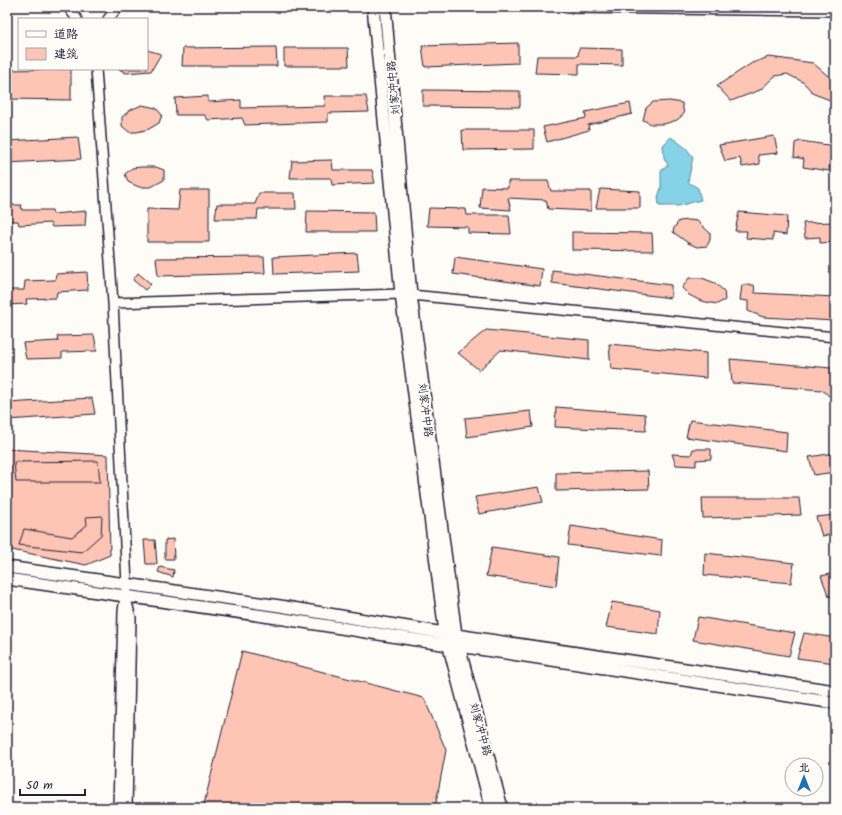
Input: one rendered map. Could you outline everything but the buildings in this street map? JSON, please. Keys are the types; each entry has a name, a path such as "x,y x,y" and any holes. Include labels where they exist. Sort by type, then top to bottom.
{"main road":[{"name":"刘家冲中路","path":"373,7 406,295 452,639 491,808"},
{"name":"刘家冲中路","path":"385,7 406,295"},
{"path":"567,7 835,10"},
{"path":"7,567 127,584 835,703"},
{"path":"7,579 278,618 452,639 835,691"},
{"name":"刘家冲中路","path":"452,639 502,808"}],"street":[{"path":"68,7 76,18"},
{"path":"109,18 118,7"},
{"path":"96,70 113,303 127,584 123,612 118,808"},
{"path":"113,303 406,295 835,337"},
{"path":"125,595 130,618 127,808"}],"water":[{"path":"671,137 686,148 693,157 688,182 698,188 701,200 678,206 659,206 658,197 661,188 661,171 668,165 664,158 663,145"}]}
